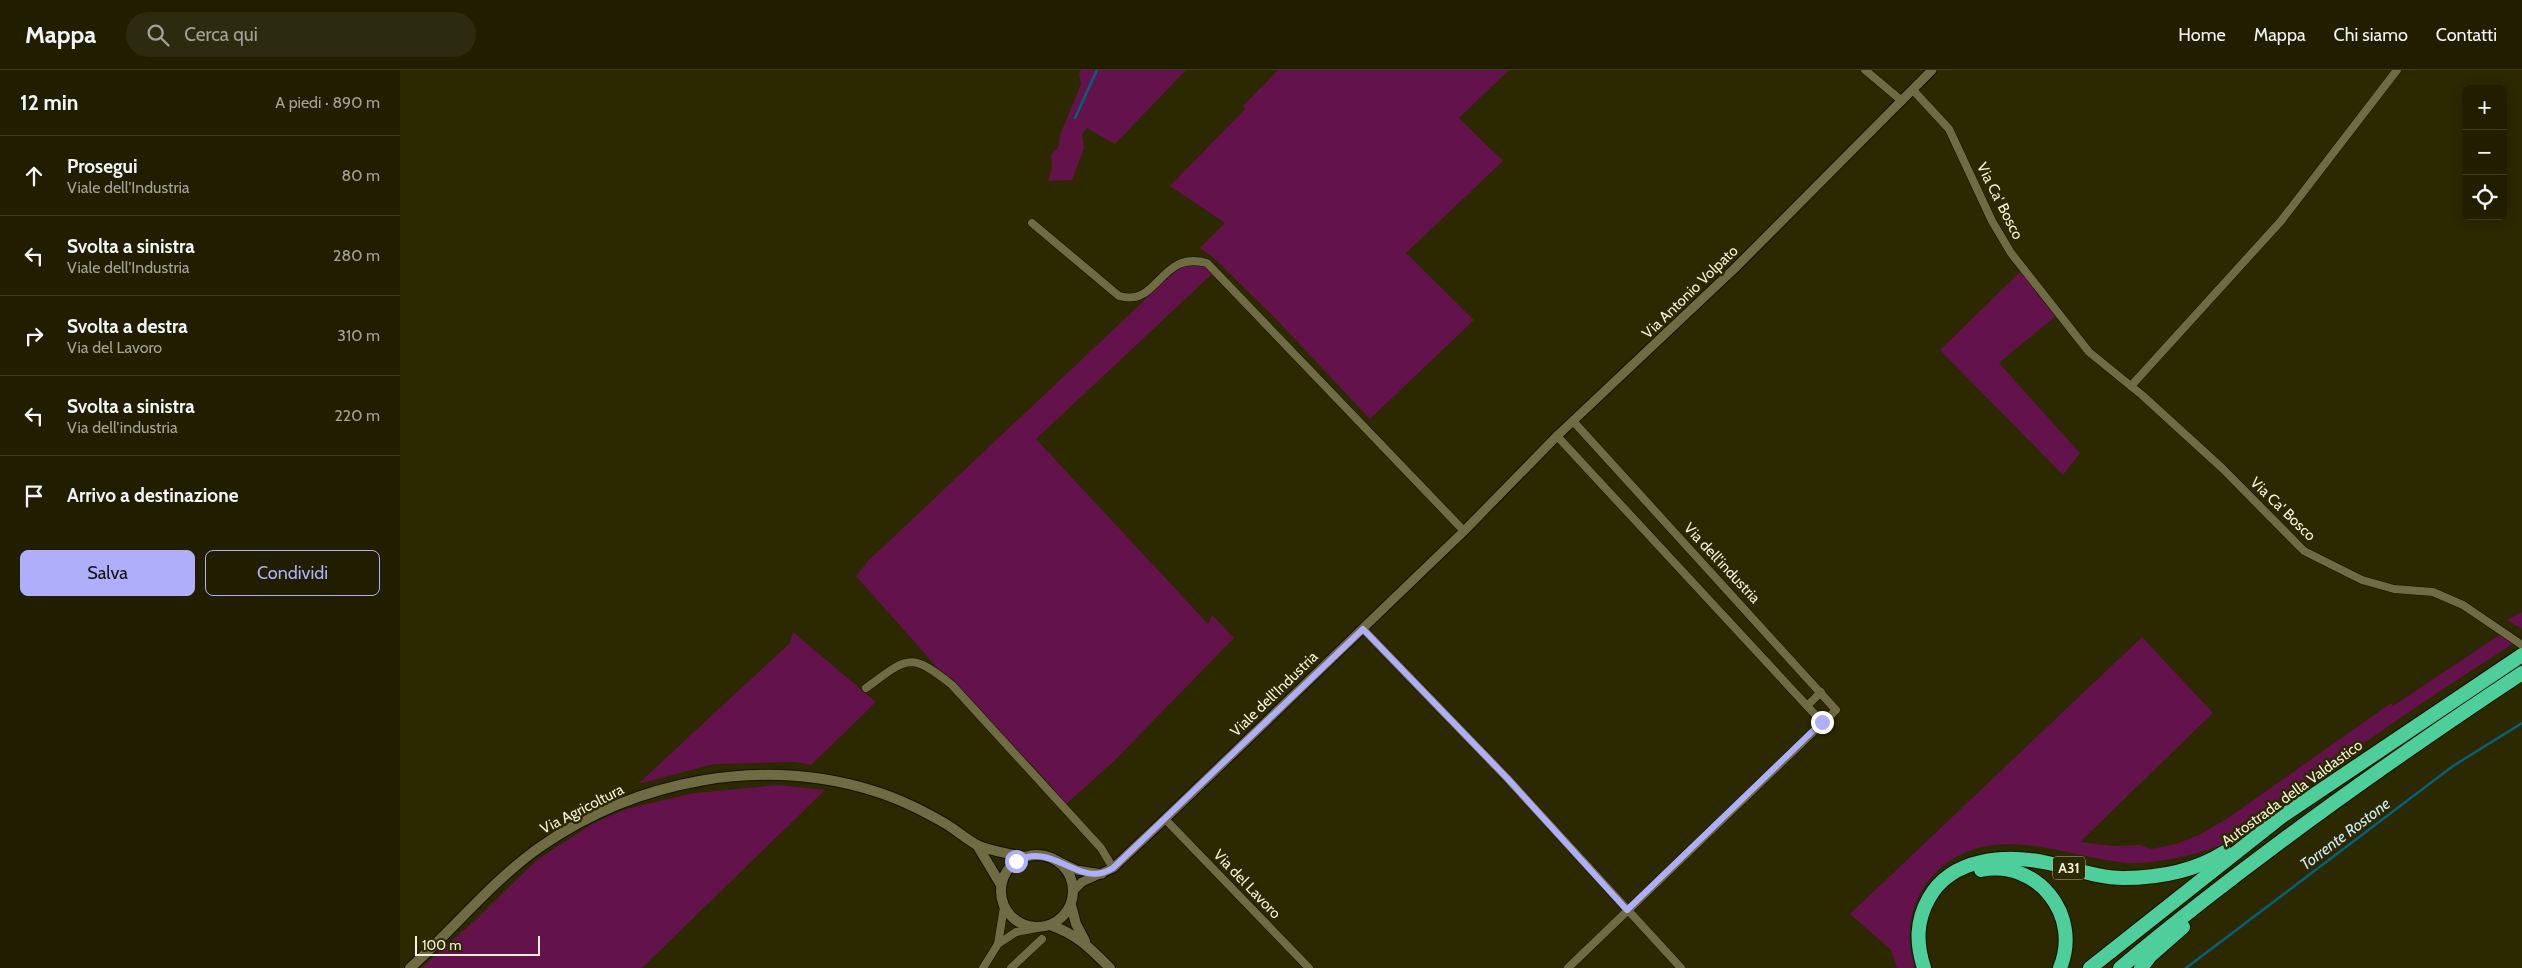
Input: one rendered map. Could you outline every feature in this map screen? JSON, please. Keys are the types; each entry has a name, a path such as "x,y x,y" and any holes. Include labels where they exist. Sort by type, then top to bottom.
{"highway":[{"name":"Autostrada della Valdastico","path":"2090,968 2281,817 2522,654"},
{"name":"Autostrada della Valdastico","path":"2120,968 2214,890 2297,828 2396,757 2522,673"},
{"name":"A31","path":"1924,968 1917,940 1923,910 1937,886 1959,869 1976,863 2011,859 2047,862 2086,873 2122,878 2189,870 2214,860 2281,817"},
{"path":"2141,968 2150,956 2297,828"},
{"name":"A31","path":"1930,968 1925,941 1926,930 1937,899 1960,876 1994,869 2015,871 2034,879 2056,901 2064,918 2066,936 2060,968"}],"main road":[{"name":"Via Agricoltura","path":"410,968 499,882 540,847 624,802 675,785 723,776 805,777 834,780 909,803 977,845 1024,857"},
{"name":"Via Agricoltura","path":"977,845 1001,885"},
{"path":"1071,905 1059,920 1050,925 1037,928 1017,922 1004,907 1001,885 1009,867 1024,857 1043,855 1052,858 1067,871 1073,891 1071,905 1076,924 1087,944"},
{"path":"1050,925 1070,932 1087,944 1110,968"}],"street":[{"path":"1865,70 1902,101"},
{"name":"Via Antonio Volpato","path":"1464,531 1558,436 1734,269 1932,70"},
{"path":"2131,386 2281,221 2397,70"},
{"name":"Via Ca' Bosco","path":"1913,90 1949,129 1992,221 2011,253 2089,352 2131,386 2222,468 2304,551 2362,580 2394,589 2433,592 2463,605 2522,645"},
{"path":"1032,223 1119,296 1131,299 1143,294 1176,265 1185,261 1208,263 1464,531"},
{"name":"Via dell'industria","path":"1573,422 1836,710 1627,910"},
{"path":"1558,436 1822,722"},
{"name":"Viale dell'Industria","path":"1073,891 1082,882 1113,868 1464,531"},
{"path":"1363,629 1507,778 1681,968"},
{"path":"866,688 898,665 910,661 923,664 935,671 952,685 1101,848 1113,868"},
{"path":"1807,706 1821,692"},
{"name":"Via del Lavoro","path":"1165,819 1309,968"},
{"path":"1052,858 1077,870 1102,874"},
{"path":"987,966 998,944 1004,907"},
{"path":"1568,968 1627,910"},
{"path":"998,944 1016,932 1037,928"},
{"path":"1011,968 1042,939"}],"shaded area":[{"path":"1081,70 1186,70 1115,144 1087,128 1082,134 1084,148 1072,180 1048,181 1052,167 1051,155 1059,146 1060,135 1081,84 1079,74"},
{"path":"1278,70 1509,70 1459,118 1503,161 1406,253 1474,320 1370,419 1278,321 1215,259 1200,248 1225,223 1170,186 1245,109 1243,106"},
{"path":"1200,262 1212,274 1036,439 1208,624 1212,615 1234,638 1114,761 1064,806 1053,788 952,679 942,673 856,576 868,561 1184,263"},
{"path":"2021,271 2057,315 1999,363 2080,453 2063,475 1940,350"},
{"path":"2522,612 2522,629 2507,620"},
{"path":"793,632 876,702 811,765 796,762 714,764 638,784 790,643"},
{"path":"2501,634 2514,643 2369,739 2231,841 2208,850 2180,857 2138,863 2106,860 2017,844 1973,849 1953,859 1940,869 1929,880 1914,907 1910,937 1915,968 1897,968 1891,950 1850,914 2142,637 2213,713 2080,842 2114,846 2140,845 2151,849 2176,844 2199,835 2228,818 2391,703 2393,706"},
{"path":"779,785 825,790 642,968 421,968 471,924 537,860 592,824 626,809 694,793"}],"waterway":[{"path":"1075,118 1097,70"},
{"name":"Torrente Rostone","path":"2186,968 2453,766 2522,723"}],"route":[{"path":"1016,861 1024,857 1043,855 1077,870 1102,874 1113,868 1363,629 1507,778 1627,910 1822,722"}]}
